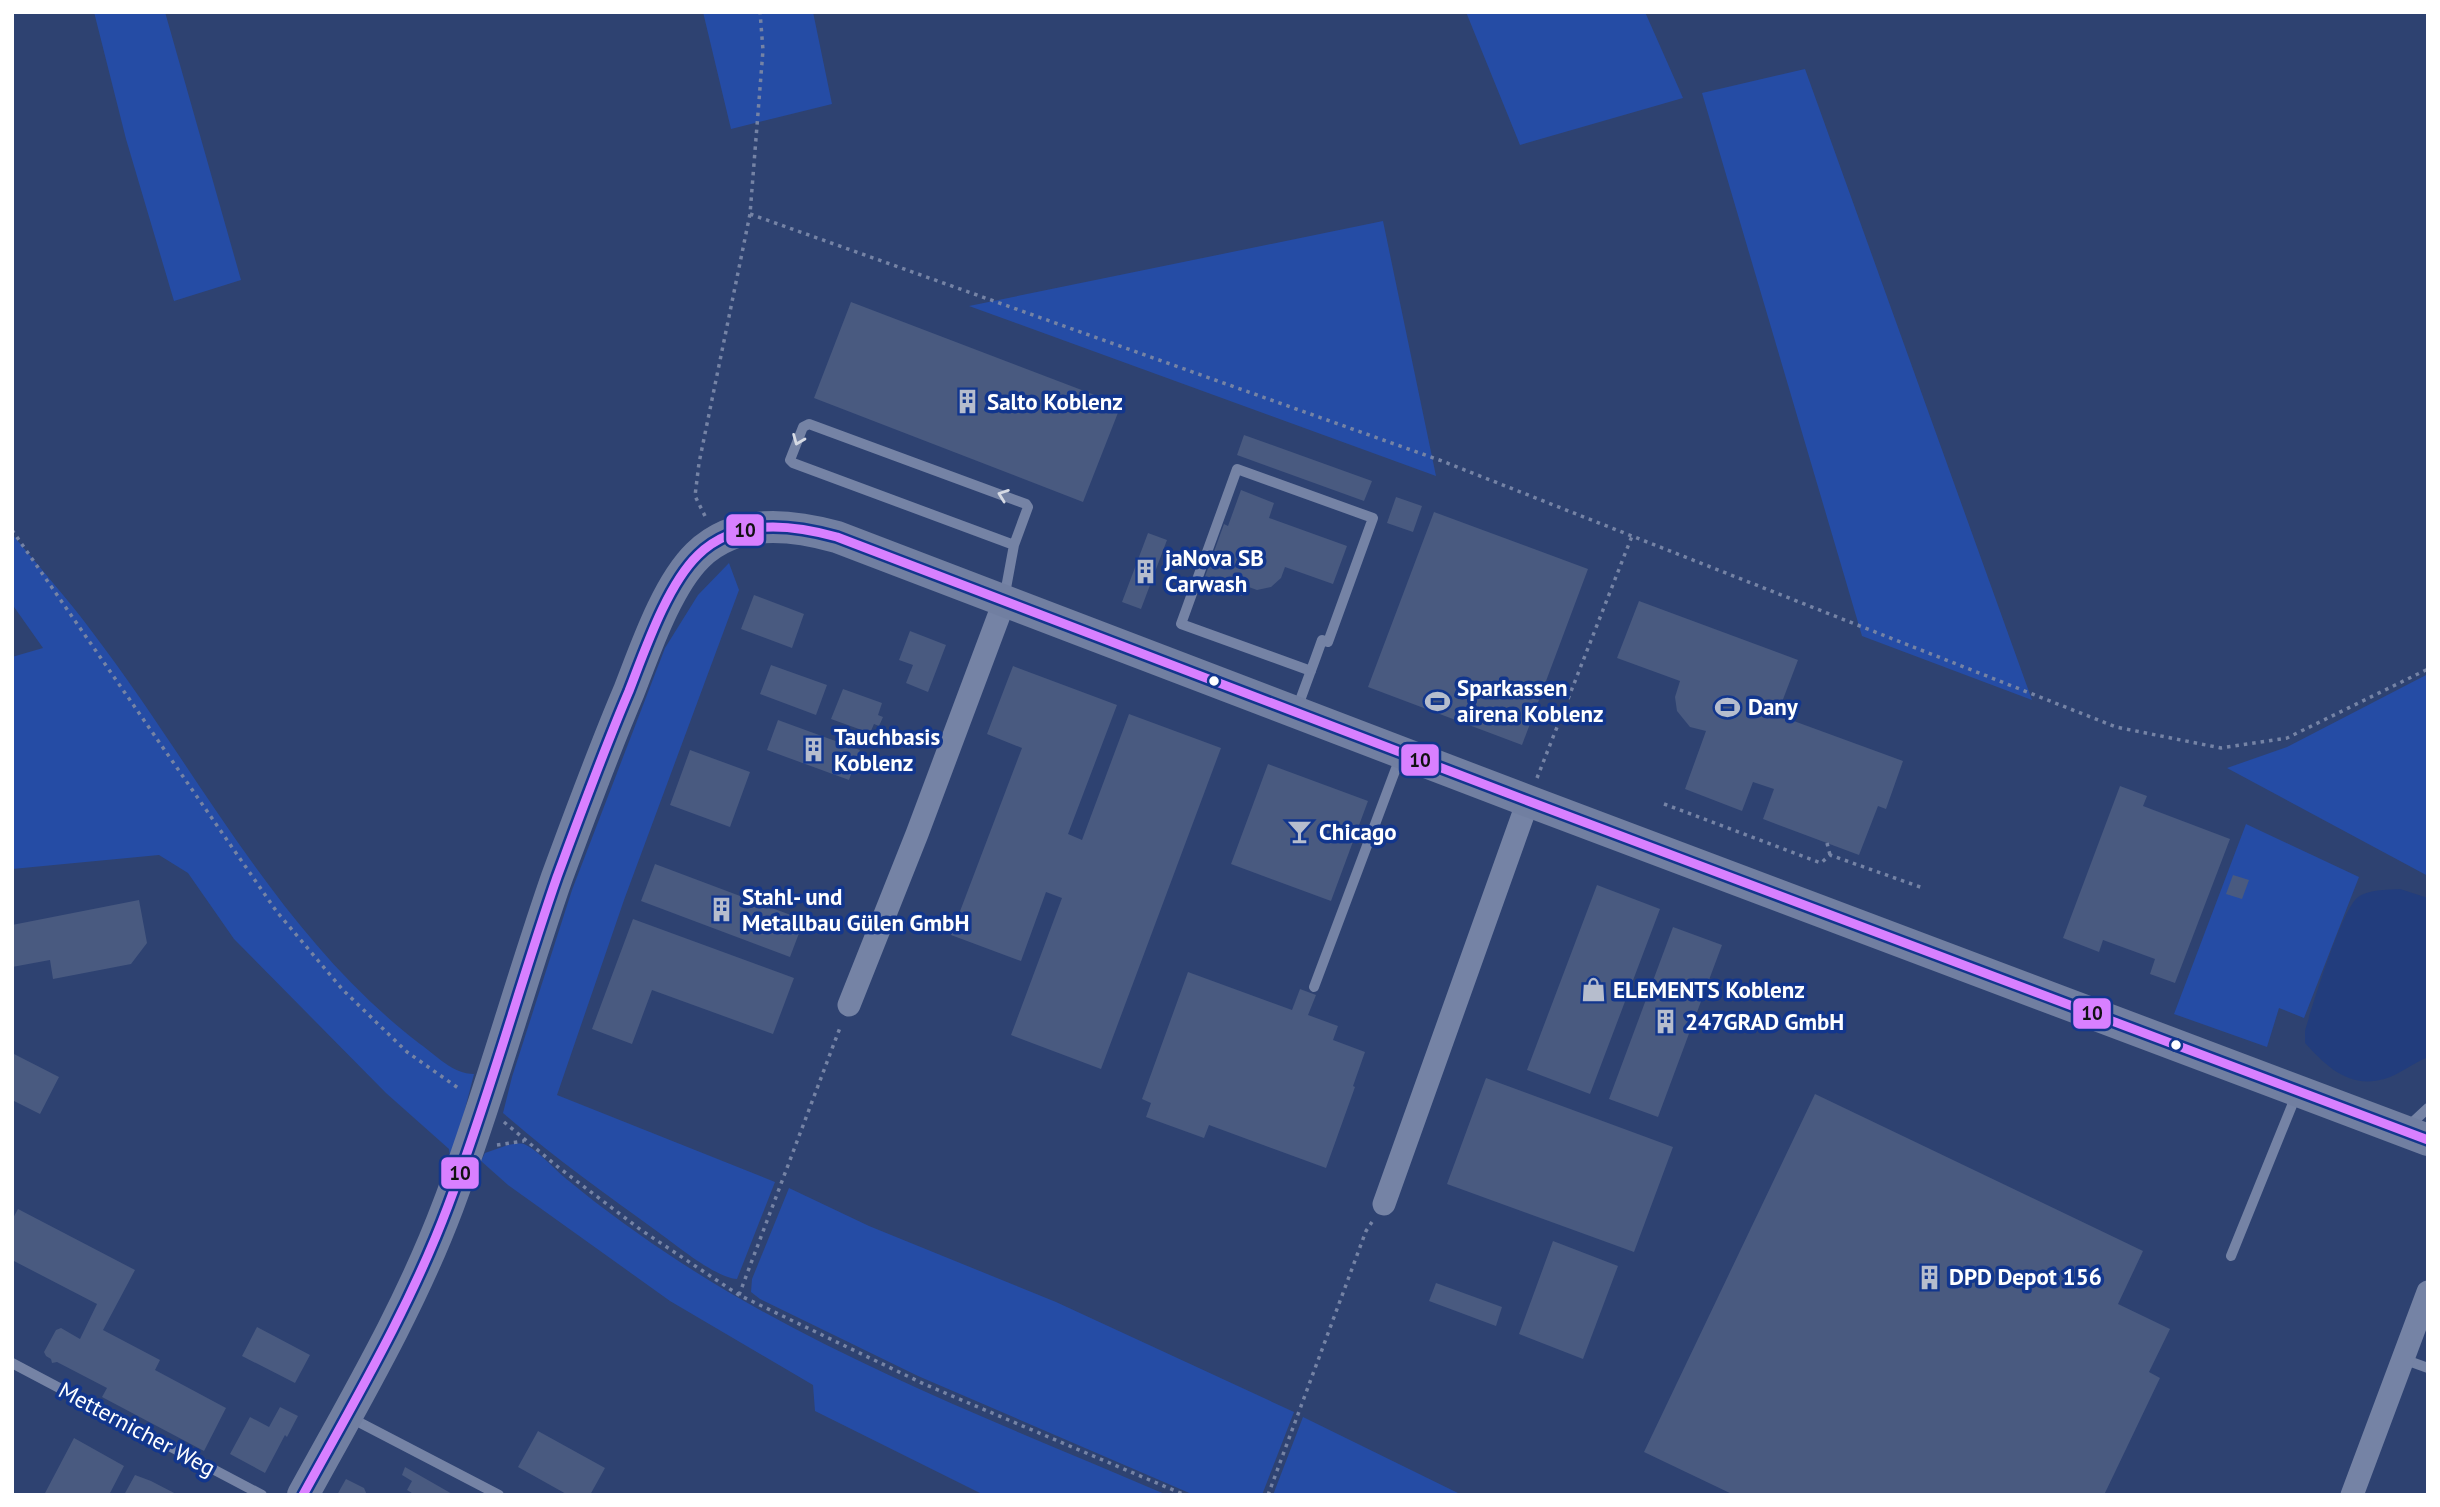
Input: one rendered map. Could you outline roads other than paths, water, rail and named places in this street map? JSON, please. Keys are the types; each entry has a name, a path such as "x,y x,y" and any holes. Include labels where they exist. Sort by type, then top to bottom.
{"street":[{"path":"303,1495 402,1314 425,1262 485,1106 557,878 614,726 656,626 680,579 700,553 733,533 751,528 774,526 813,530 836,537 2418,1136"},
{"path":"849,1005 1004,602"},
{"path":"1384,1204 1528,801"},
{"path":"2352,1495 2428,1292"}],"lane":[{"path":"1004,602 1014,545 1028,507 1026,504 809,424 803,427 790,460 793,463 1014,545"},
{"path":"1296,712 1311,671 1322,640 1328,642 1373,518 1237,469 1181,624 1311,671"},
{"path":"1314,987 1402,753"},
{"path":"2231,1256 2298,1091"},
{"path":"2418,1136 2414,1121 2428,1108"},
{"path":"2403,1359 2428,1368"},
{"name":"Metternicher Weg","path":"12,1363 262,1495"},
{"path":"346,1415 499,1495"}],"place":[{"name":"Salto Koblenz","path":"967,402"},
{"name":"jaNova SB Carwash","path":"1145,571"},
{"name":"Sparkassen airena Koblenz","path":"1437,701"},
{"name":"Dany","path":"1728,707"},
{"name":"Tauchbasis Koblenz","path":"814,750"},
{"name":"Chicago","path":"1299,832"},
{"name":"Stahl- und Metallbau Gülen GmbH","path":"722,910"},
{"name":"ELEMENTS Koblenz","path":"1593,990"},
{"name":"247GRAD GmbH","path":"1665,1022"},
{"name":"DPD Depot 156","path":"1929,1277"}]}
